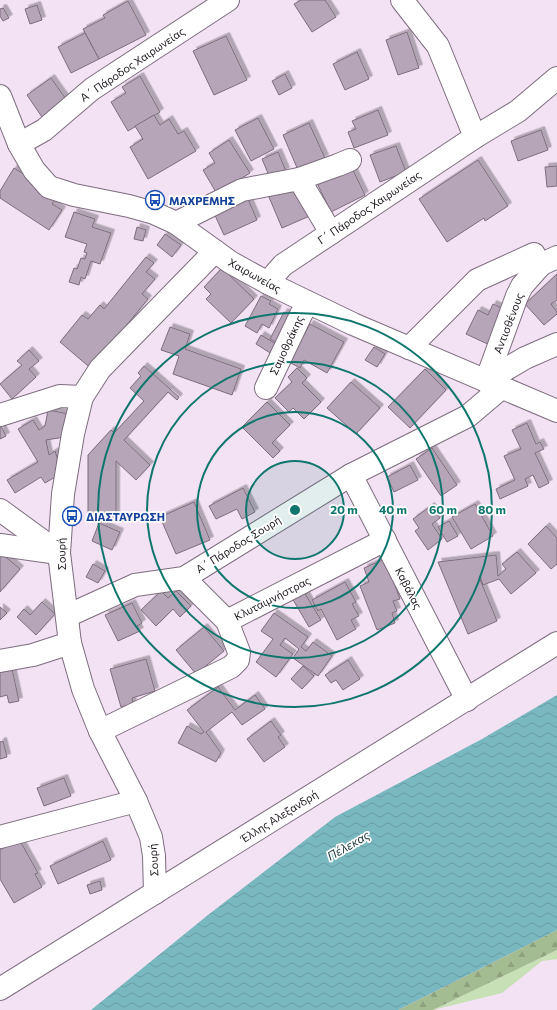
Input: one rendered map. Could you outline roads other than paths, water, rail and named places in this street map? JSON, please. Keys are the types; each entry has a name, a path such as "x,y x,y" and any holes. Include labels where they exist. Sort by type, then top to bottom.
{"street":[{"name":"Α΄ Πάροδος Χαιρωνείας","path":"19,144 44,130 92,89 228,0"},
{"path":"402,0 438,46 475,137"},
{"name":"Γ΄ Πάροδος Χαιρωνείας","path":"268,283 283,265 475,137 518,111 557,78"},
{"name":"Χαιρωνείας","path":"0,96 19,144 34,170 49,187 74,196 148,211 176,223 230,262 306,302 352,324 557,411"},
{"path":"176,223 242,190 299,178 350,160"},
{"path":"299,178 331,233"},
{"name":"Σουρή","path":"155,893 154,846 152,837 136,801 100,731 83,688 70,643 59,553 63,494 73,434 82,397 100,369 215,251"},
{"path":"408,348 477,280 534,254"},
{"name":"Αντισθένους","path":"494,384 517,296 522,286 542,264 557,257"},
{"name":"Σαμοθράκης","path":"266,388 306,302"},
{"name":"Α΄ Πάροδος Σουρή","path":"67,616 135,585 184,578 351,475 468,416 494,384 525,358 557,344"},
{"path":"0,415 60,396 82,397"},
{"name":"Καβάλας","path":"351,475 467,700"},
{"path":"0,510 59,553"},
{"name":"Κλυταιμνήστρας","path":"100,731 231,666 238,660 239,652 227,621 385,540"},
{"path":"0,545 12,548 59,553"},
{"path":"184,578 227,621"},
{"path":"0,661 33,655 70,643"},
{"name":"Έλλης Αλεξανδρή","path":"0,989 557,643"},
{"path":"0,838 136,801"}],"water":[{"name":"Πέλεκας","path":"557,695 557,930 398,1010 91,1010 208,915 335,817 482,739"}],"place":[{"name":"ΜΑΧΡΕΜΗΣ","path":"155,200"},
{"name":"ΔΙΑΣΤΑΥΡΩΣΗ","path":"72,516"}]}
